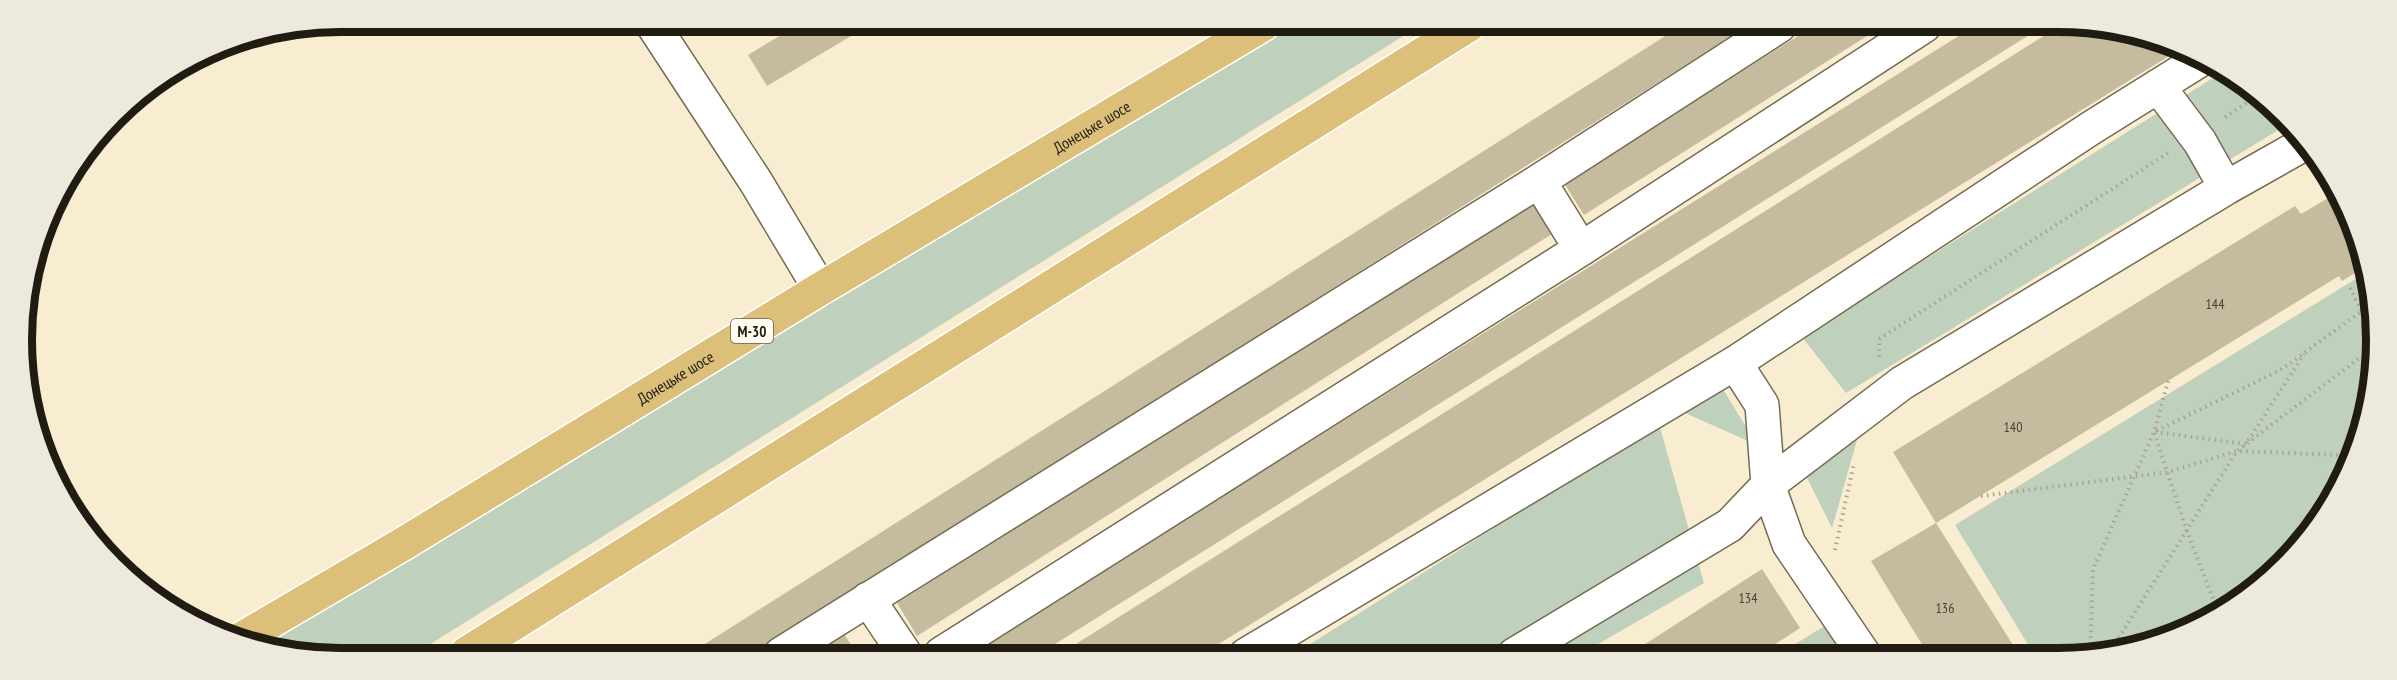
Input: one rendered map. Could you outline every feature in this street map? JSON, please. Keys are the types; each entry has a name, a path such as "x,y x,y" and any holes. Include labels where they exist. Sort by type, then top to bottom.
{"highway":[{"name":"Донецьке шосе","path":"249,634 413,538 820,290 1251,32"},
{"path":"475,648 1458,32"}],"street":[{"path":"658,32 756,182 820,290"},
{"path":"791,648 1539,181 1770,32"},
{"path":"950,648 1581,249 1915,32"},
{"path":"1258,648 1735,363 2091,128 2194,63"},
{"path":"2158,86 2200,142 2226,188"},
{"path":"1526,648 1730,525 1768,485 1902,383 2226,188 2298,147"},
{"path":"1539,181 1581,249"},
{"path":"1735,363 1762,405 1768,485 1789,544 1860,648"},
{"path":"868,599 901,648"}],"path":[{"path":"2216,122 2251,100"},
{"path":"1825,597 1873,406 1879,339 2177,148"},
{"path":"2350,288 2365,315"},
{"path":"2154,432 2282,369 2362,310"},
{"path":"2246,444 2305,352"},
{"path":"2115,643 2237,451 2365,354"},
{"path":"2090,647 2093,569 2154,432 2168,381"},
{"path":"2154,432 2246,444"},
{"path":"2154,432 2187,531 2215,605"},
{"path":"1981,496 2168,472 2237,451 2343,455"}],"green space":[{"path":"1282,32 1410,32 424,648 320,648 280,643 256,637"},
{"path":"2216,76 2245,95 2281,128 1846,393 1802,337"},
{"path":"2359,277 2365,320 2365,360 2360,400 2342,458 2324,494 2302,528 2260,572 2228,597 2193,617 2137,638 2077,648 2030,648 1955,525"},
{"path":"1723,389 1757,445 1683,412"},
{"path":"1659,424 1704,583 1591,648 1304,648"},
{"path":"1859,433 1832,528 1805,474"},
{"path":"1826,625 1843,648 1789,648"}],"building":[{"path":"786,32 858,32 767,86 748,55"},
{"path":"1672,32 1738,32 765,648 698,648"},
{"path":"1804,32 1874,32 1584,215 1564,183"},
{"path":"1965,32 2034,32 1049,648 980,648"},
{"path":"2050,32 2077,32 2117,37 2172,54 1212,648 1070,648"},
{"path":"2330,197 2342,222 2358,271 2342,281 2339,276 1936,523 1893,452 2295,206 2301,214"},
{"path":"1534,200 1555,232 917,636 897,603"},
{"path":"1936,523 2015,648 1924,648 1871,561"},
{"path":"1762,569 1800,628 1769,648 1639,648"},
{"path":"842,631 853,648 816,648"}]}
